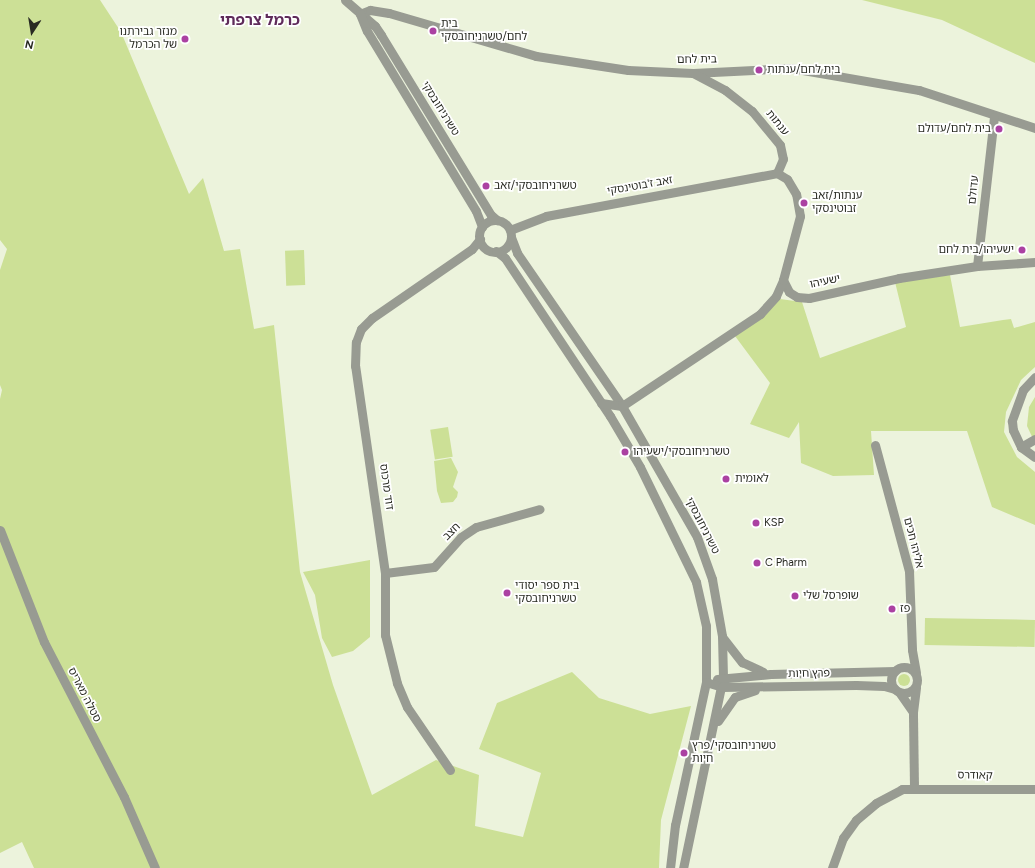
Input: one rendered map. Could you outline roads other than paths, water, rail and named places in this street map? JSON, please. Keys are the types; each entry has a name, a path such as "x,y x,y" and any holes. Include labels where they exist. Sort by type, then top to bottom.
{"street":[{"name":"טשרניחובסקי","path":"344,0 381,35 491,215 497,220"},
{"name":"בית לחם","path":"360,14 370,10 389,13 536,56 635,71 693,73 791,68 919,90 994,117 1035,128"},
{"name":"טשרניחובסקי","path":"360,14 367,31 476,212 482,226"},
{"name":"ענתות","path":"693,73 725,90 757,117 780,145 783,159 776,173"},
{"name":"עדולם","path":"978,266 994,117"},
{"path":"600,402 622,406 760,314 776,296 784,280 800,216 796,194 787,179 776,173"},
{"name":"זאב ז'בוטינסקי","path":"510,233 546,216 776,173"},
{"path":"485,248 480,239 482,226 489,221 497,220 510,233 508,245 496,251"},
{"name":"טשרניחובסקי","path":"510,233 517,253 622,406 700,545 712,579 722,636 722,687 683,868"},
{"name":"דוד מרכוס","path":"450,770 407,707 396,683 385,635 385,573 355,366 356,342 361,329 372,318 472,249 480,239"},
{"path":"472,249 485,248 496,251 506,258 600,402 640,467 696,582 706,626 706,682 678,811 670,868"},
{"name":"ישעיהו","path":"784,280 789,292 796,297 809,298 899,278 978,266 1035,262"},
{"path":"1035,377 1023,390 1012,421 1013,430 1021,447 1035,457"},
{"path":"1021,447 1035,439"},
{"name":"אליהו חכים","path":"875,445 909,571 912,650 916,673"},
{"name":"חצב","path":"385,573 434,567 461,537 476,527 540,509"},
{"name":"סטלה מאריס","path":"0,530 44,642 124,797 155,868"},
{"path":"722,636 728,648 742,662 771,674"},
{"path":"912,650 891,680 912,712"},
{"path":"832,868 844,838 856,820 888,796 914,787 912,712 916,687 916,673 908,668 897,670"},
{"name":"פרץ חיות","path":"706,682 723,677 897,670"},
{"path":"848,672 851,681 856,685"},
{"name":"פרץ חיות","path":"706,682 722,687 884,686 897,691"},
{"path":"712,731 726,706 735,697 777,686"},
{"path":"897,691 910,692 916,687"},
{"name":"קאודרס","path":"914,787 1035,789"}],"place":[{"name":"בית לחם/טשרניחובסקי","path":"433,31"},
{"name":"מנזר גבירתנו של הכרמל","path":"185,39"},
{"name":"בית לחם/ענתות","path":"759,70"},
{"name":"בית לחם/עדולם","path":"999,129"},
{"name":"טשרניחובסקי/זאב","path":"486,186"},
{"name":"ענתות/זאב זבוטינסקי","path":"804,203"},
{"name":"ישעיהו/בית לחם","path":"1022,250"},
{"name":"טשרניחובסקי/ישעיהו","path":"625,452"},
{"name":"לאומית","path":"726,479"},
{"name":"KSP","path":"756,523"},
{"name":"C Pharm","path":"757,563"},
{"name":"בית ספר יסודי טשרניחובסקי","path":"507,593"},
{"name":"שופרסל שלי","path":"795,596"},
{"name":"פז","path":"892,609"},
{"name":"טשרניחובסקי/פרץ חיות","path":"684,753"}],"district":[{"name":"כרמל צרפתי","path":"260,21"}]}
